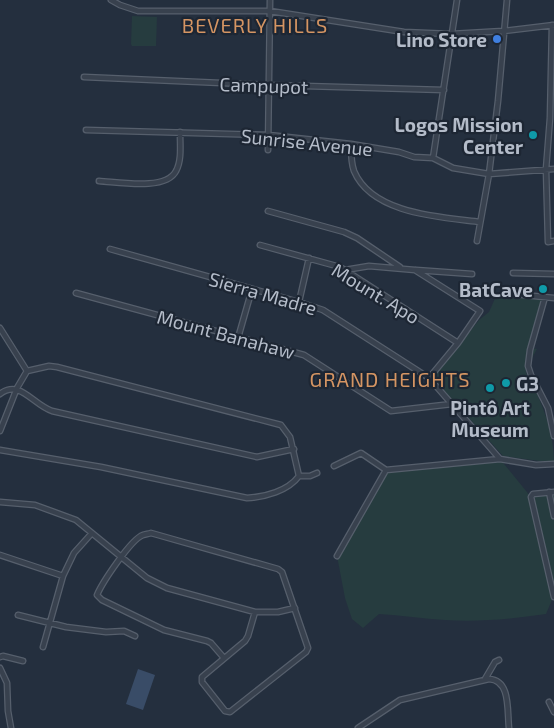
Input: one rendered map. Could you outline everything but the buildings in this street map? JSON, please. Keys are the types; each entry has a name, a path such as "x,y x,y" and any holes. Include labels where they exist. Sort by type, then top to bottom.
{"street":[{"path":"110,0 120,6 138,11 270,11 404,32 451,34 503,31 553,25 552,118 546,169 548,242 554,242"},
{"path":"268,150 270,0"},
{"path":"433,158 457,0"},
{"path":"477,241 489,174 507,0"},
{"name":"Campupot","path":"84,77 444,90"},
{"name":"Sunrise Avenue","path":"86,130 269,135 351,144 399,152 414,157 433,158 453,168 489,174 554,169"},
{"path":"98,181 156,184 170,178 176,172 180,161 180,132"},
{"path":"351,144 353,169 360,183 370,194 400,208 419,214 480,222"},
{"path":"268,211 344,232 358,238 402,268"},
{"name":"Mount. Apo","path":"260,245 340,267 458,343"},
{"name":"Sierra Madre","path":"110,249 323,310 429,378 500,459"},
{"path":"299,302 309,258"},
{"path":"345,270 369,266 472,274"},
{"path":"415,270 480,312 458,343 429,378"},
{"path":"512,273 554,274"},
{"path":"238,338 252,289"},
{"name":"Mount Banahaw","path":"76,293 304,355 391,411 452,404"},
{"path":"514,294 554,298"},
{"path":"545,297 530,350 528,366 548,408 554,436"},
{"path":"0,328 27,371"},
{"path":"0,431 17,388 27,371 49,366 57,367 281,425 290,437 299,476 293,484 279,490 247,498 102,467 0,450"},
{"path":"0,394 10,388 17,388 44,408 52,411 257,457 294,449"},
{"path":"334,466 361,453 386,470 500,459 536,465 554,464"},
{"path":"337,556 386,470"},
{"path":"299,476 310,476 317,473"},
{"path":"554,516 551,492 533,494 531,497 554,597"},
{"path":"0,502 35,505 76,520 120,558 147,578 167,588 255,612 278,612 295,608"},
{"path":"43,647 63,576 74,553 92,533"},
{"path":"224,658 211,643 164,630 102,600 97,595 101,586 120,558 142,535 151,533 278,569 282,572 308,648 306,652 230,712 225,711 202,682 202,677 245,641 255,612"},
{"path":"0,555 63,576"},
{"path":"18,615 49,624 106,632 124,631 135,636"},
{"path":"0,657 23,661"},
{"path":"485,679 495,662 500,660"},
{"path":"0,668 7,683 11,728"},
{"path":"358,728 400,700 485,679 496,679 506,691 509,728"},
{"path":"549,702 554,712"},
{"path":"0,708 8,711"}],"green space":[{"path":"132,16 157,17 156,46 132,46"},
{"path":"497,294 544,298 528,347 537,349 526,369 526,373 546,416 552,439 554,462 503,456 433,378 479,320 489,312"},
{"path":"500,459 531,497 554,492 554,595 546,614 471,621 379,614 363,628 352,619 345,598 337,556 386,470"}],"water":[{"path":"138,669 155,675 143,710 126,704"}],"place":[{"name":"Lino Store","path":"497,39"},
{"name":"Logos Mission Center","path":"533,135"},
{"name":"BatCave","path":"543,289"},
{"name":"G3","path":"506,383"},
{"name":"Pintô Art Museum","path":"490,388"}],"district":[{"name":"BEVERLY HILLS","path":"255,25"},
{"name":"GRAND HEIGHTS","path":"390,379"}]}
